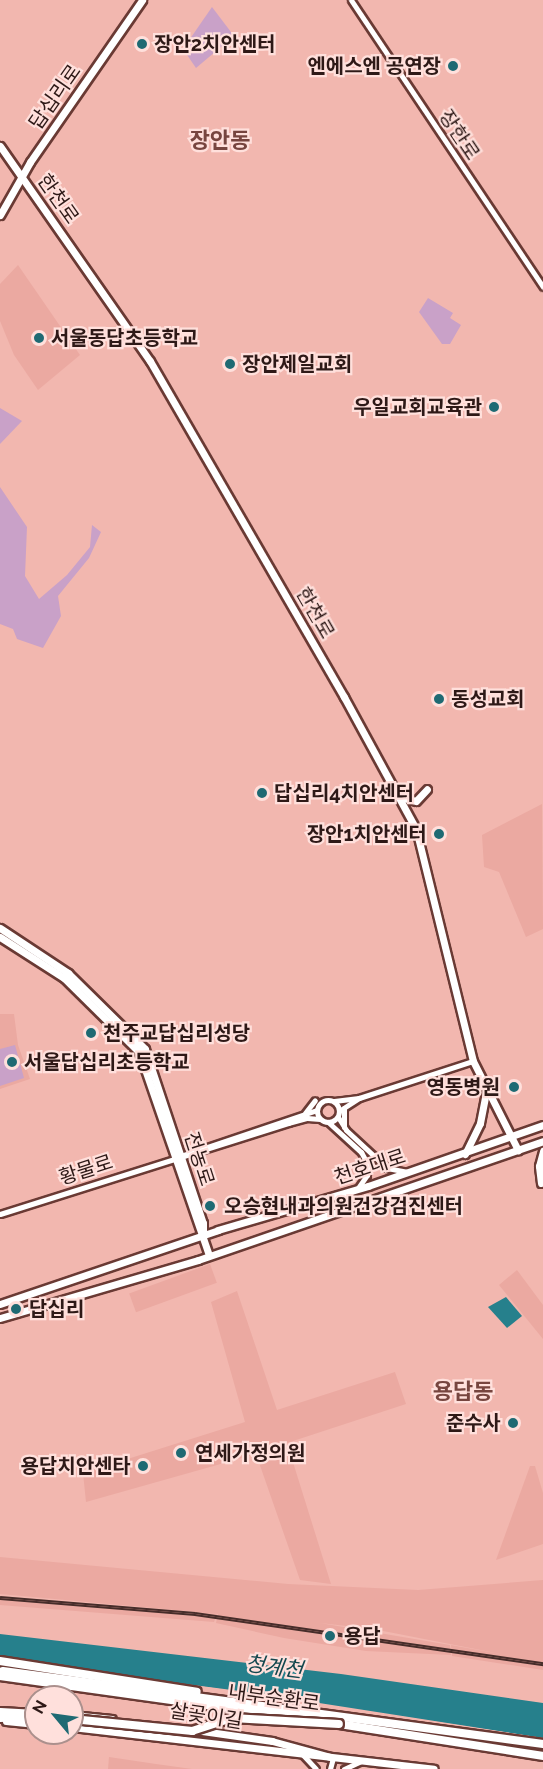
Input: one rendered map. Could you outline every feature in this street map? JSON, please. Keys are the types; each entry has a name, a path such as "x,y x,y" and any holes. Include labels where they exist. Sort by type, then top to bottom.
{"highway":[{"path":"0,1661 185,1687 212,1698"},
{"name":"내부순환로","path":"0,1671 543,1744"},
{"name":"내부순환로","path":"0,1676 339,1724 543,1756"},
{"path":"0,1719 24,1718"},
{"path":"84,1718 192,1731 232,1718 339,1724"}],"main road":[{"name":"답십리로","path":"0,215 22,177 142,0"},
{"name":"한천로","path":"0,146 150,361 398,797 420,845 473,1061 486,1093 518,1150"},
{"path":"398,797 416,801 427,789"},
{"name":"전농로","path":"0,928 68,973 145,1049 209,1255"},
{"name":"전농로","path":"0,937 64,978 139,1052 178,1157"},
{"path":"465,1154 480,1122 486,1093"},
{"name":"천호대로","path":"0,1304 368,1186 510,1139 543,1125"},
{"name":"천호대로","path":"0,1318 209,1255 543,1141"},
{"path":"541,1183 539,1166 543,1151"},
{"path":"0,1711 24,1716"},
{"name":"살곶이길","path":"84,1718 110,1719 272,1742 319,1751 333,1758"},
{"path":"93,1728 97,1722 110,1719"},
{"path":"153,1734 158,1729 154,1725"},
{"name":"살곶이길","path":"84,1728 271,1747 303,1755 434,1769"}],"street":[{"name":"장한로","path":"351,0 543,287"},
{"path":"410,1172 387,1168 328,1122 320,1119 317,1110 322,1102 358,1098 473,1061"},
{"path":"328,1122 358,1098"},
{"path":"304,1113 315,1100"},
{"path":"334,1101 341,1112 344,1127 363,1150 369,1169 358,1188"},
{"name":"황물로","path":"178,1157 189,1150 317,1110"},
{"path":"341,1112 344,1127"},
{"name":"황물로","path":"0,1214 307,1118 320,1119"},
{"path":"303,1755 316,1769"},
{"path":"330,1769 333,1758"},
{"path":"344,1769 361,1761"}],"shaded area":[{"path":"212,7 234,36 196,68 183,49"},
{"name":"서울동답초등학교","path":"18,265 80,355 38,390 14,355 0,321 0,284"},
{"path":"428,298 453,313 450,318 461,325 450,344 442,344 419,312"},
{"path":"0,408 22,421 0,444"},
{"path":"0,487 27,527 25,576 39,599 67,575 90,547 92,525 101,532 89,558 58,596 61,616 43,648 17,639 13,629 0,624"},
{"path":"542,804 543,929 526,937 499,872 484,867 482,835"},
{"name":"서울답십리초등학교","path":"0,1014 14,1014 18,1045 30,1079 0,1089"},
{"path":"15,1045 24,1078 0,1086 0,1049"},
{"path":"210,1264 217,1283 136,1312 129,1293"},
{"path":"517,1270 543,1305 543,1339 499,1285"},
{"path":"237,1291 277,1410 395,1372 406,1404 287,1443 331,1584 300,1580 256,1454 86,1502 83,1473 245,1422 211,1302"},
{"path":"530,1466 535,1466 543,1493 543,1544 496,1560"},
{"path":"0,1557 288,1584 418,1590 543,1580 543,1670 452,1656 451,1645 506,1655 373,1629 320,1623 450,1645 451,1655 366,1651 284,1638 216,1623 218,1614 0,1594"},
{"path":"0,1596 217,1614 214,1622 0,1605"},
{"path":"109,1757 156,1764 192,1769 108,1769"}],"water":[{"path":"506,1297 522,1316 507,1328 488,1307"},
{"name":"청계천","path":"0,1634 341,1674 543,1703 543,1738 255,1693 0,1660"}],"pier":[{"path":"0,1659 213,1688 543,1738 543,1741 254,1696 0,1663"}],"railway":[{"path":"0,1598 195,1614 543,1664"}],"place":[{"name":"장안2치안센터","path":"142,44"},
{"name":"엔에스엔 공연장","path":"453,66"},
{"name":"서울동답초등학교","path":"39,338"},
{"name":"장안제일교회","path":"230,364"},
{"name":"우일교회교육관","path":"494,407"},
{"name":"동성교회","path":"439,699"},
{"name":"답십리4치안센터","path":"262,793"},
{"name":"장안1치안센터","path":"439,834"},
{"name":"천주교답십리성당","path":"91,1033"},
{"name":"서울답십리초등학교","path":"12,1062"},
{"name":"영동병원","path":"514,1087"},
{"name":"오승현내과의원건강검진센터","path":"210,1206"},
{"name":"답십리","path":"16,1309"},
{"name":"준수사","path":"513,1423"},
{"name":"연세가정의원","path":"181,1453"},
{"name":"용답치안센타","path":"143,1466"},
{"name":"용답","path":"330,1636"}],"district":[{"name":"장안동","path":"220,141"},
{"name":"용답동","path":"463,1392"}]}
